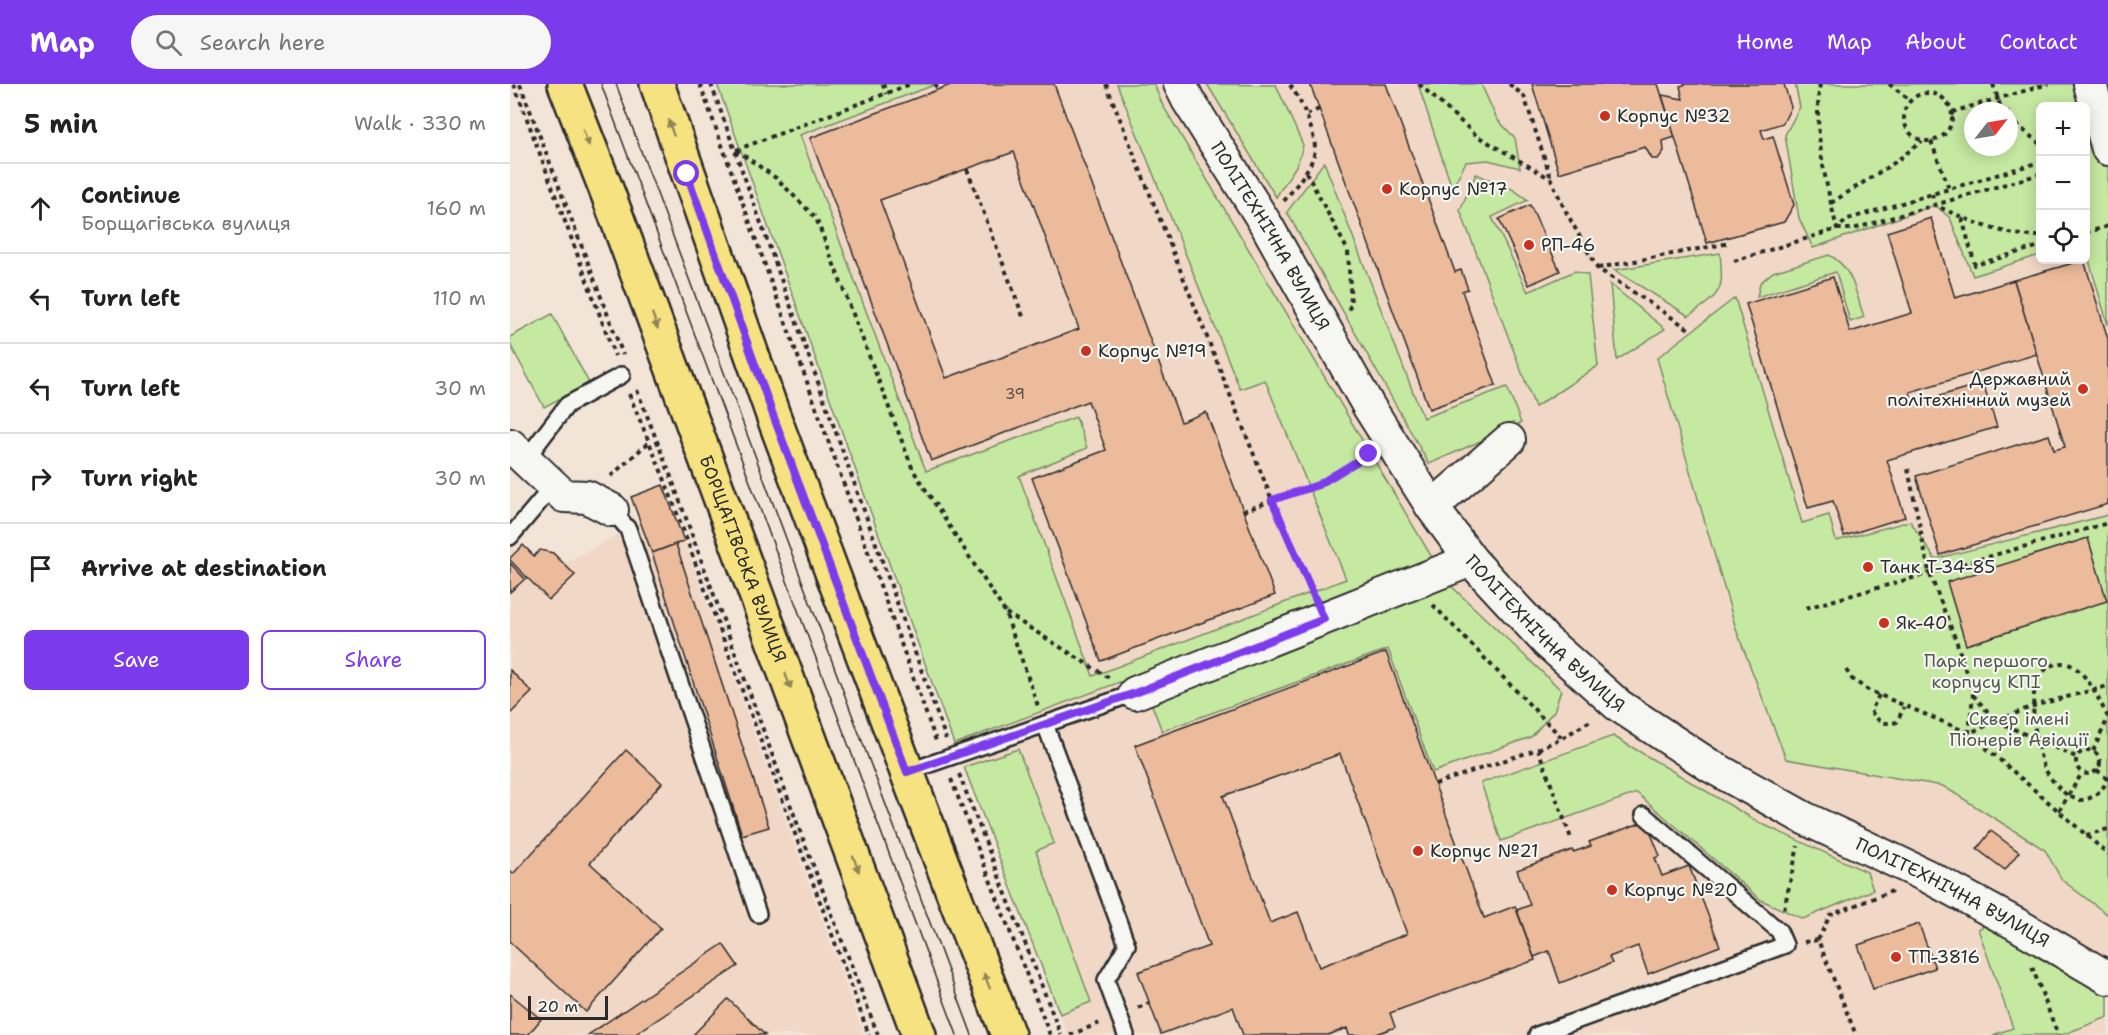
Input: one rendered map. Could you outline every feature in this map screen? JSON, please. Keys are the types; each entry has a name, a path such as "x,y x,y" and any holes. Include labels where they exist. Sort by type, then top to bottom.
{"main road":[{"name":"БОРЩАГІВСЬКА ВУЛИЦЯ","path":"565,84 920,1035"},
{"path":"657,84 773,415 1008,1035"}],"street":[{"name":"ПОЛІТЕХНІЧНА ВУЛИЦЯ","path":"1180,84 1267,226 1369,407 1432,507 1471,560 1546,641 1618,705 1709,765 1804,818 1929,877 2016,924 2108,978"},
{"path":"2090,84 2108,149"},
{"path":"1432,507 1509,440"},
{"path":"518,453 564,496 599,504"},
{"path":"1135,693 1471,560"}],"lane":[{"path":"518,453 567,405 625,370"},
{"path":"510,537 554,486"},
{"path":"599,504 628,529 758,914"},
{"path":"907,772 1135,693"},
{"path":"1045,724 1127,945 1106,980 1126,1035"},
{"path":"1537,1035 1785,945 1779,931 1644,815"}],"path":[{"path":"514,84 625,370"},
{"path":"520,84 625,370 648,443 664,478 869,1035"},
{"path":"700,84 1050,1035"},
{"path":"711,84 947,758 1061,1035"},
{"path":"883,84 886,94"},
{"path":"735,150 911,84"},
{"path":"935,84 938,90"},
{"path":"1106,84 1272,500 1324,619"},
{"path":"1419,84 1477,136 1551,179"},
{"path":"1509,84 1524,96 1551,179 1597,268 1689,329"},
{"path":"1820,84 1823,172 1837,229"},
{"path":"1889,84 1910,100"},
{"path":"1994,84 1999,102"},
{"path":"1952,112 2048,84"},
{"path":"1291,85 1307,115 1315,149 1306,172 1348,251 1351,305"},
{"path":"1923,93 1931,93 1944,99 1952,112 1952,120 1945,134 1931,141 1922,141 1908,131 1905,123 1905,107 1910,100 1923,93"},
{"path":"1307,115 1319,109"},
{"path":"2018,125 2036,141"},
{"path":"1831,203 1922,141"},
{"path":"1931,141 1949,189"},
{"path":"735,150 776,178 816,218 913,470 1005,612 1045,724"},
{"path":"1837,229 1848,219 2036,163"},
{"path":"966,169 1024,319"},
{"path":"1734,261 1837,229 1853,229 2036,175"},
{"path":"1932,194 1935,205 1962,218 1994,228 2036,236"},
{"path":"1962,218 1975,265 2036,247"},
{"path":"2090,231 2108,226"},
{"path":"1597,268 1730,243"},
{"path":"636,388 878,1035"},
{"path":"599,504 648,443"},
{"path":"1243,511 1318,485 1369,454"},
{"path":"1908,469 1929,572 1957,643 1973,695 1969,733"},
{"path":"1806,608 2108,523"},
{"path":"1412,584 1562,738 1538,749 1435,784"},
{"path":"1005,612 1135,693"},
{"path":"2093,751 2108,718 2088,680 2074,666 2065,663 2046,668 2040,676 2033,706 2044,766 2068,796 2076,800 2089,799 2102,791 2108,774"},
{"path":"1846,670 1852,679 1879,695 1969,733 2108,854"},
{"path":"1969,733 2033,706 2108,686"},
{"path":"1879,695 1870,711 1886,724 1897,722 1904,707"},
{"path":"1973,695 1996,721 2076,757"},
{"path":"1538,749 1572,841"},
{"path":"2086,749 2093,751 2100,760 2097,770 2089,775 2082,773 2077,769 2076,757 2086,749"},
{"path":"2097,770 2108,779"},
{"path":"2058,811 2082,773"},
{"path":"1779,931 1804,818"},
{"path":"2086,835 2108,829"},
{"path":"1856,1035 1818,940 1830,915 1929,877"},
{"path":"1785,945 1818,940"},
{"path":"2048,1009 2058,1035"},
{"path":"1070,1035 1097,1024"}],"shaded area":[{"path":"717,84 2108,84 2108,1035 1068,1035 954,744"},
{"path":"640,522 684,541 864,1035 510,1035 510,542 517,551 523,545 534,556 540,550 553,553 564,564"}],"green space":[{"path":"717,84 937,84 800,135 926,471 1076,417 1087,448 1019,476 1093,676 1346,579 1265,380 1240,389 1117,84 1154,84 1162,104 1436,564 954,744"},
{"path":"1207,84 1276,85 1303,145 1298,163 1276,197"},
{"path":"1418,84 1481,84 1497,119 1515,138 1520,168 1488,160 1466,162 1452,188"},
{"path":"1795,84 2108,84 2108,325 2090,264 2090,102 2036,102 2036,256 1973,276 1950,218 1935,205 1813,248 1799,218 1785,135 1800,107"},
{"path":"1324,162 1423,418 1507,387 1521,423 1429,464 1287,212"},
{"path":"1476,174 1512,189 1528,200 1492,217 1528,292 1575,271 1588,275 1598,366 1535,407 1460,210"},
{"path":"1720,253 1721,277 1718,291 1714,297 1689,316 1614,270"},
{"path":"1829,255 1837,260 1849,274 1864,317 1850,322 1836,272 1757,297 1760,283 1773,272"},
{"path":"1610,284 1665,329 1617,360"},
{"name":"Парк першого корпусу КПІ","path":"1735,298 1802,523 1829,515 1836,541 1910,521 1935,559 2108,515 2108,915 2062,880 2045,850 1943,786 1786,759 1737,632 1657,358"},
{"path":"552,314 589,383 544,407 510,344 510,337"},
{"path":"1449,584 1561,690 1554,711 1531,737 1433,772 1388,649 1162,731 1150,700"},
{"path":"1613,736 1760,823 1867,872 1873,890 1803,919 1761,900 1637,793 1501,841 1481,783"},
{"path":"1018,749 1054,843 1036,851 1091,1002 1060,1014 964,767"},
{"path":"1993,922 2108,994 2108,1017 2062,1035 1993,1035 2013,1028 1978,929"}],"building":[{"name":"Корпус №19","path":"953,84 1054,84 1181,422 1206,412 1275,595 1101,661 1032,478 1106,450 1088,401 931,461 810,138","holes":["1014,152 1079,329 946,378 880,200"]},
{"name":"Корпус №17","path":"1310,84 1386,84 1455,272 1461,270 1468,289 1462,291 1496,385 1429,409"},
{"name":"Корпус №32","path":"1532,84 1658,84 1675,137 1663,141 1664,151 1658,159 1652,159 1645,147 1559,173"},
{"path":"1687,84 1784,84 1791,107 1783,123 1761,130 1764,139 1773,136 1794,205 1784,222 1707,243 1662,95 1683,99 1680,86"},
{"name":"РП-46","path":"1530,205 1560,271 1529,285 1499,219"},
{"path":"1931,218 1955,298 2014,280 2037,354 1910,392 1913,404 1983,383 1997,427 1887,460 1905,517 1844,536 1833,501 1808,508 1746,304 1833,277 1850,332 1912,313 1887,232"},
{"path":"2070,264 2085,264 2108,339 2108,504 1940,555 1916,476 2049,435 2054,450 2065,447 2014,280"},
{"path":"663,485 684,541 652,553 631,497"},
{"path":"2088,538 2107,601 1966,645 1947,582"},
{"path":"676,544 769,827 742,835 652,553"},
{"path":"523,545 534,556 540,550 553,553 575,575 549,600 510,560"},
{"path":"510,563 525,579 510,592"},
{"name":"Корпус №21","path":"1386,652 1484,918 1515,906 1535,960 1390,1013 1395,1027 1374,1035 1349,1035 1347,1028 1328,1035 1243,1035 1233,1007 1161,1034 1138,972 1209,946 1135,745","holes":["1340,754 1407,934 1319,967 1298,912 1270,923 1223,796"]},
{"path":"510,670 532,692 510,714"},
{"path":"626,750 662,783 590,863 661,928 586,1012 510,942 510,871 513,874"},
{"name":"Корпус №20","path":"1646,821 1660,856 1655,858 1662,876 1689,866 1720,946 1648,974 1638,946 1609,957 1612,963 1560,983 1549,951 1534,957 1517,910 1530,905 1517,870 1572,850 1573,852 1591,846 1589,842"},
{"path":"1991,831 2019,852 2005,870 1977,849"},
{"name":"ТП-3816","path":"1919,924 1935,968 1873,989 1858,945"},
{"path":"723,944 738,966 634,1035 588,1035"},
{"path":"510,994 541,1019 528,1035 510,1035"},
{"path":"728,999 765,1035 693,1035"}],"tram line":[{"path":"601,84 957,1035"},
{"path":"616,84 972,1035"}],"place":[{"name":"Корпус №32","path":"1605,116"},
{"name":"Корпус №17","path":"1387,189"},
{"name":"РП-46","path":"1529,245"},
{"name":"Корпус №19","path":"1086,351"},
{"name":"Державний політехнічний музей","path":"2083,389"},
{"name":"Танк Т-34-85","path":"1868,567"},
{"name":"Як-40","path":"1884,623"},
{"name":"Корпус №21","path":"1418,851"},
{"name":"Корпус №20","path":"1612,890"},
{"name":"ТП-3816","path":"1896,957"}],"route":[{"path":"687,174 773,415 907,772 1135,693 1324,619 1272,500 1318,485 1369,454"}],"park label":[{"name":"Сквер імені Піонерів Авіації","path":"2019,729"}]}
